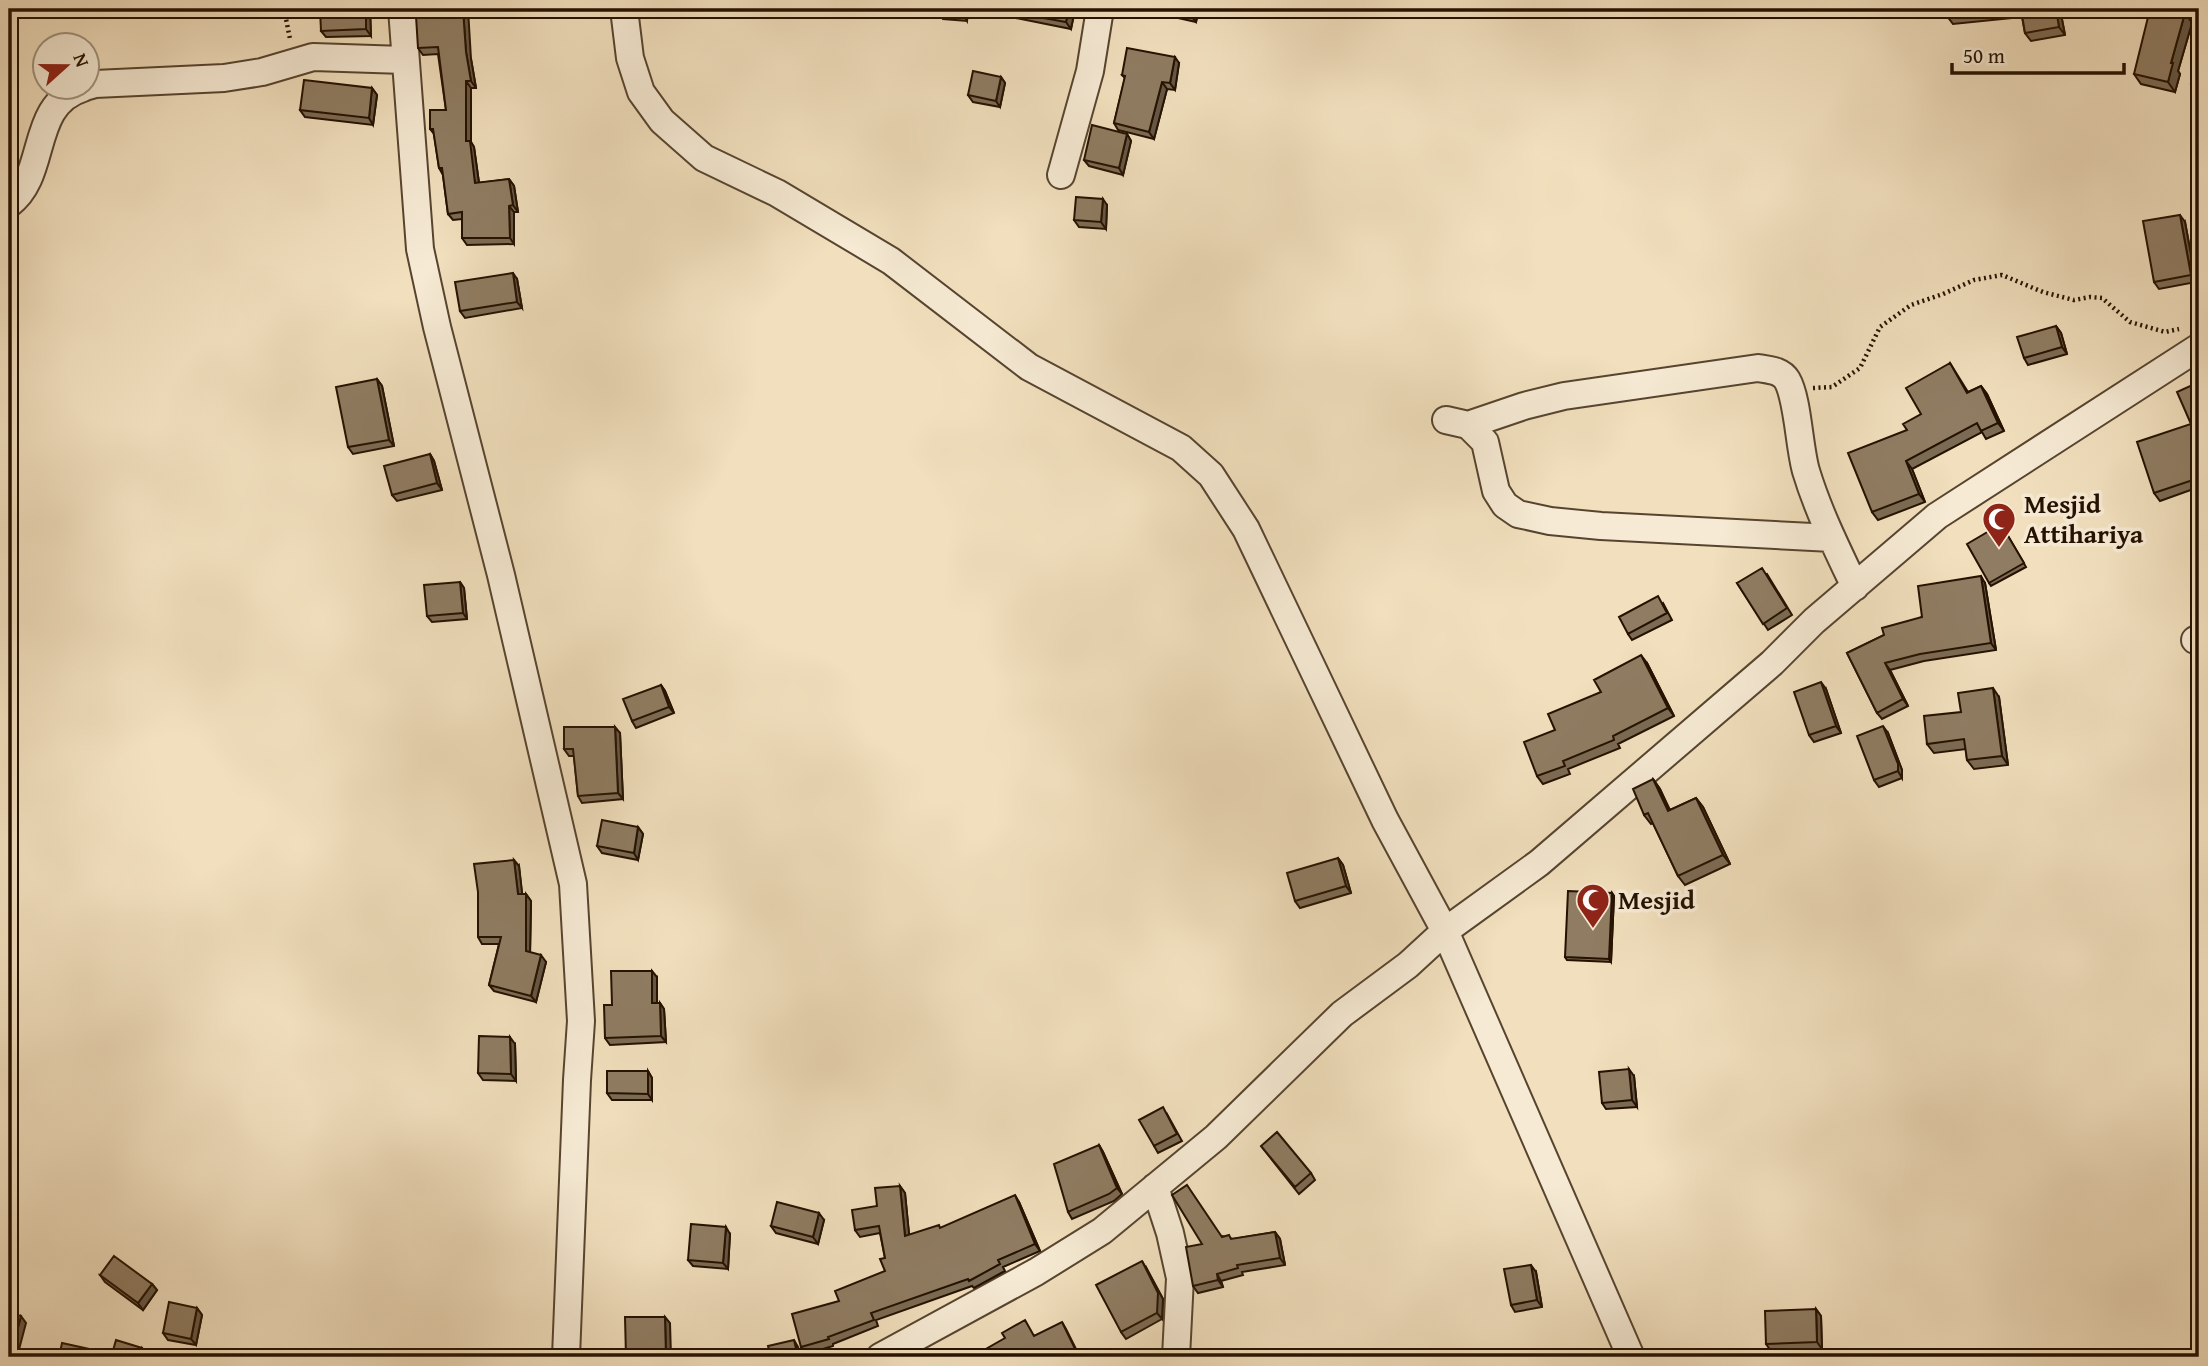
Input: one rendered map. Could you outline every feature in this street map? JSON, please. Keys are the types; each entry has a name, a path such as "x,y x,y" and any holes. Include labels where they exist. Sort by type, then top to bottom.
{"street":[{"path":"402,9 420,249 437,327 501,575 573,884 582,1021 577,1080 566,1357"},
{"path":"624,9 630,58 641,92 662,121 704,158 777,193 891,261 1030,368 1181,448 1211,475 1246,529 1385,820 1445,931 1632,1357"},
{"path":"1062,175 1090,71 1100,9"},
{"path":"102,84 224,78 324,57 404,60"},
{"path":"9,204 19,196 30,179 46,120 58,102"},
{"path":"880,1357 1036,1272 1102,1231 1216,1137 1342,1014 1408,965 1445,931 1539,863 1772,663 1814,621 1937,516 2194,338"},
{"path":"1832,538 1601,526 1550,521 1518,514 1505,505 1496,491 1485,442 1457,422 1564,396 1758,368 1777,371 1786,378 1791,390 1805,470 1854,587"},
{"path":"1155,1187 1170,1233 1180,1279 1176,1357"}],"path":[{"path":"284,9 295,61"},
{"path":"1791,390 1832,387 1860,368 1880,327 1911,305 1974,280 2002,275 2043,292 2074,300 2102,298 2130,322 2194,338"}],"building":[{"path":"320,9 366,9 366,29 321,31"},
{"path":"438,9 463,9 471,81 466,81 466,141 470,141 475,183 509,179 513,205 509,206 510,238 462,238 462,212 448,214 442,168 439,168 433,129 430,129 430,110 446,110 438,47 418,48 416,16 438,14"},
{"path":"938,9 963,9 963,14 938,12"},
{"path":"1011,9 1069,9 1066,22 1011,12"},
{"path":"1172,9 1190,9 1189,13"},
{"path":"1946,9 2015,9 1947,16"},
{"path":"2021,9 2056,9 2059,27 2025,33"},
{"path":"2150,9 2185,13 2168,82 2134,74"},
{"path":"1127,48 1175,57 1170,83 1162,82 1149,132 1114,123 1125,76 1122,75"},
{"path":"2199,66 2199,88 2191,84"},
{"path":"973,71 1001,77 996,101 968,95"},
{"path":"304,80 372,88 369,118 300,110"},
{"path":"1092,125 1127,134 1119,168 1084,160"},
{"path":"1076,197 1103,199 1101,222 1074,220"},
{"path":"2180,215 2191,275 2154,282 2143,221"},
{"path":"513,273 517,302 460,311 455,282"},
{"path":"2056,326 2062,347 2024,358 2017,337"},
{"path":"1950,363 1967,393 1981,386 1998,423 1981,431 1977,423 1906,461 1919,494 1872,512 1848,453 1907,430 1903,424 1921,414 1906,388"},
{"path":"377,379 389,440 348,447 336,387"},
{"path":"2199,382 2199,478 2154,493 2137,442 2191,424 2177,392"},
{"path":"430,454 437,483 392,495 384,466"},
{"name":"Mesjid Attihariya","path":"2001,524 2024,563 1989,583 1967,544"},
{"path":"1762,568 1787,608 1763,624 1737,583"},
{"path":"1981,576 1991,643 1920,654 1885,663 1903,699 1877,713 1847,653 1884,635 1882,628 1922,617 1918,586"},
{"path":"460,582 463,613 427,616 424,585"},
{"path":"1658,596 1667,613 1628,634 1619,617"},
{"path":"1641,655 1668,708 1613,736 1614,740 1563,761 1565,766 1537,776 1524,742 1555,730 1548,714 1601,692 1594,680"},
{"path":"1821,682 1836,726 1809,735 1794,692"},
{"path":"661,685 669,707 632,721 623,699"},
{"path":"1993,688 2002,756 1967,760 1964,739 1927,744 1924,716 1961,712 1958,693"},
{"path":"1883,726 1898,764 1898,771 1874,780 1857,736"},
{"path":"564,727 615,727 618,793 578,796 573,749 564,749"},
{"path":"1653,779 1668,811 1696,798 1723,855 1678,876 1648,813 1644,815 1633,789"},
{"path":"602,820 638,827 634,853 597,846"},
{"path":"1338,858 1346,886 1295,901 1287,873"},
{"path":"514,860 518,894 526,894 526,951 541,955 531,996 489,985 501,937 478,937 478,892 474,864"},
{"name":"Mesjid","path":"1568,891 1612,893 1609,959 1565,957"},
{"path":"611,971 652,971 652,1003 660,1003 661,1036 605,1038 604,1005 612,1005"},
{"path":"479,1036 510,1037 511,1074 478,1073"},
{"path":"1629,1069 1632,1100 1602,1103 1599,1072"},
{"path":"607,1071 648,1071 648,1094 607,1093"},
{"path":"1163,1107 1177,1134 1154,1146 1139,1120"},
{"path":"1277,1132 1311,1173 1295,1187 1261,1146"},
{"path":"1099,1145 1117,1188 1068,1212 1054,1164"},
{"path":"1187,1185 1222,1237 1229,1235 1231,1239 1275,1232 1280,1258 1237,1265 1238,1268 1217,1274 1218,1280 1193,1286 1186,1247 1202,1244 1172,1195"},
{"path":"900,1186 905,1236 939,1225 940,1228 1015,1195 1035,1244 998,1260 1000,1264 969,1281 968,1279 871,1313 874,1320 828,1337 829,1339 801,1347 792,1314 839,1301 835,1291 885,1271 880,1259 885,1258 879,1226 855,1230 852,1210 877,1206 875,1188"},
{"path":"777,1202 819,1213 813,1237 771,1226"},
{"path":"691,1224 726,1227 723,1263 688,1260"},
{"path":"114,1256 152,1284 138,1303 100,1275"},
{"path":"1142,1261 1158,1293 1157,1313 1121,1332 1096,1285"},
{"path":"1531,1265 1537,1300 1511,1305 1504,1269"},
{"path":"169,1302 197,1308 191,1339 163,1333"},
{"path":"1816,1309 1817,1342 1766,1344 1765,1311"},
{"path":"9,1313 21,1316 10,1357 9,1357"},
{"path":"625,1317 665,1317 666,1357 626,1357"},
{"path":"1025,1320 1034,1336 1062,1322 1079,1357 979,1357 977,1354 1005,1338 1002,1333"},
{"path":"116,1340 142,1348 140,1357 59,1357 62,1343 112,1354"},
{"path":"794,1340 798,1357 771,1357 768,1346"},
{"path":"1210,1353 1247,1353 1247,1357 1211,1357"}],"place":[{"name":"Mesjid Attihariya","path":"1999,549"},
{"name":"Mesjid","path":"1593,930"}]}
